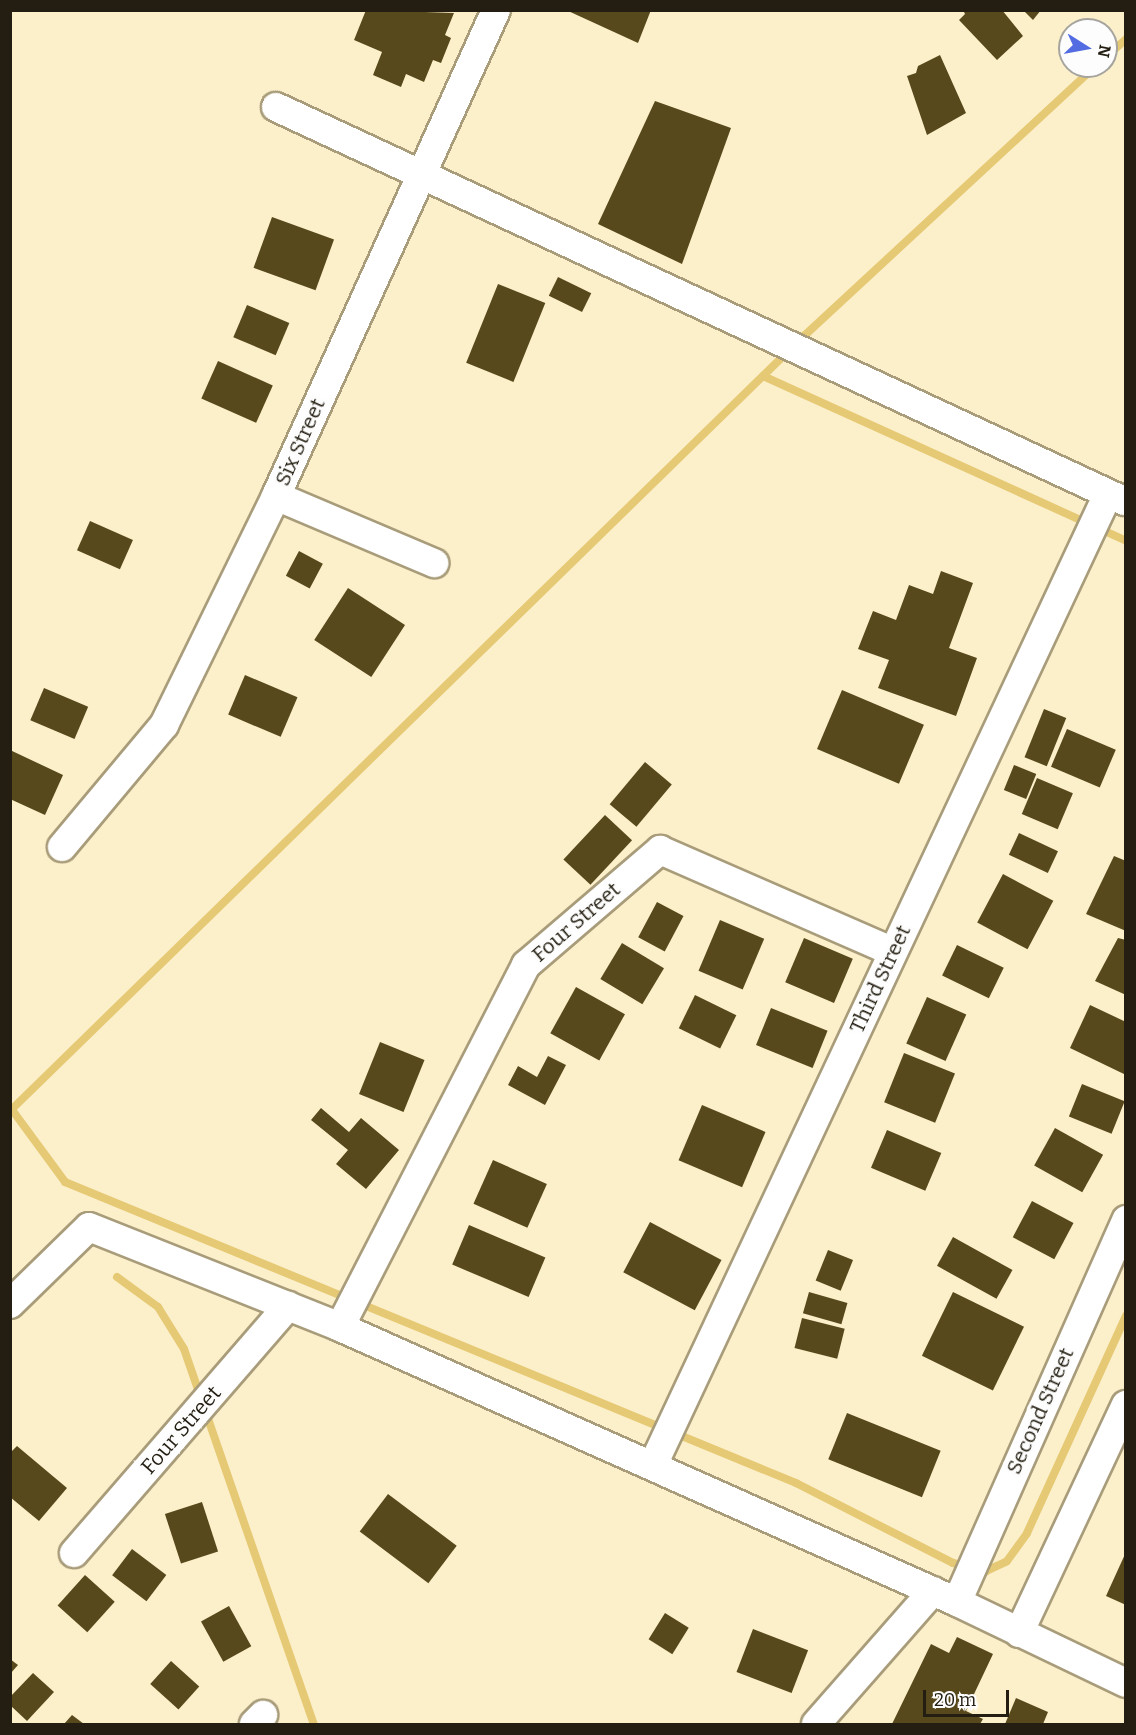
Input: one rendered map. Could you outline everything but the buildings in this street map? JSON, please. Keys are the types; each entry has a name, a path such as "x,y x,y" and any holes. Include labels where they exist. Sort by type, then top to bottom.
{"street":[{"name":"Six Street","path":"62,848 164,724 276,496 496,10"},
{"path":"276,107 423,172 770,337 1117,497"},
{"path":"276,496 434,563"},
{"name":"Third Street","path":"653,1465 893,952 1117,497"},
{"name":"Four Street","path":"340,1327 526,965 660,850 893,952"},
{"name":"Second Street","path":"816,1725 945,1597 994,1513 1125,1221"},
{"path":"10,1304 89,1227 340,1327 945,1597 1125,1683"},
{"name":"Four Street","path":"75,1553 288,1306"},
{"path":"1019,1633 1125,1405"}],"waterway":[{"path":"1118,46 1126,39"},
{"path":"10,1111 804,336 1083,78"},
{"path":"763,376 1126,541"},
{"path":"10,1107 65,1182 796,1483 953,1563 986,1571 1007,1561 1027,1533 1126,1316"},
{"path":"117,1277 158,1307 184,1349 201,1398"},
{"path":"205,1410 314,1724"}]}
